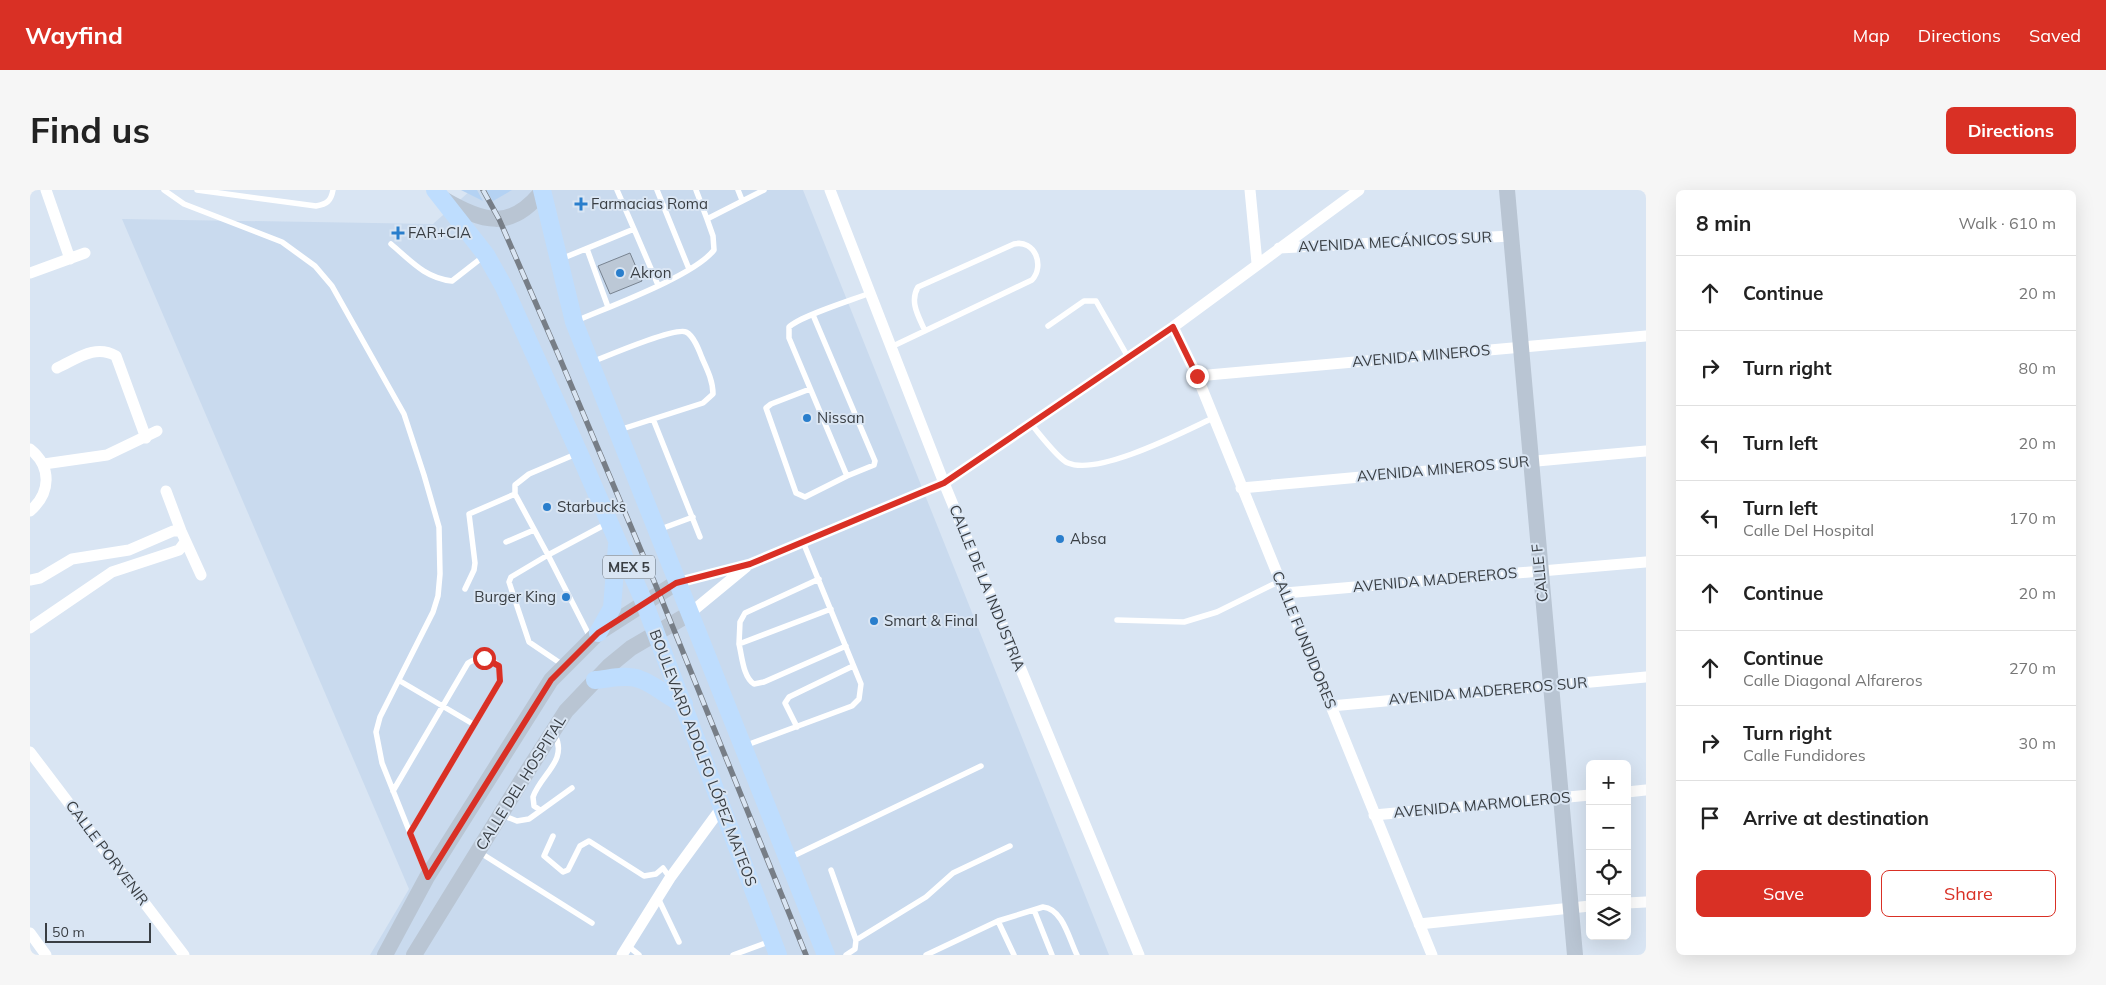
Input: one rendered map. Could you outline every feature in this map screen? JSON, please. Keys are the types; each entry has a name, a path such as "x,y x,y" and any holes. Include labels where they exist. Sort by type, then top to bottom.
{"main road":[{"name":"MEX 5","path":"542,191 574,322 676,583 826,955"},
{"name":"BOULEVARD ADOLFO LÓPEZ MATEOS","path":"436,193 486,255 504,287 618,539 684,704 775,948"},
{"path":"594,636 612,608 618,539"},
{"path":"595,680 624,677 640,679 672,700 684,704"}],"street":[{"path":"46,190 70,259"},
{"name":"CALLE DE LA INDUSTRIA","path":"830,190 944,483 1139,955"},
{"path":"1250,190 1257,263"},
{"path":"676,583 750,564 944,483 1173,327 1257,263 1359,190"},
{"name":"CALLE F","path":"1507,190 1522,347 1529,461 1575,955"},
{"path":"436,193 482,219 500,219 518,213 542,191"},
{"name":"AVENIDA MECÁNICOS SUR","path":"1279,248 1511,236"},
{"path":"30,273 85,253"},
{"name":"CALLE FUNDIDORES","path":"1173,327 1197,376 1432,955"},
{"name":"AVENIDA MINEROS","path":"1197,376 1646,336"},
{"path":"57,368 95,350 109,352 116,356 146,438"},
{"path":"44,464 107,456 157,432"},
{"path":"30,449 44,464 47,485 44,496 30,511"},
{"name":"AVENIDA MINEROS SUR","path":"1241,488 1646,451"},
{"path":"166,491 183,537 201,575"},
{"path":"30,580 40,578 72,559 137,547 172,531 183,537"},
{"path":"30,628 112,572 179,550 183,537"},
{"path":"107,554 112,572"},
{"name":"AVENIDA MADEREROS","path":"1285,592 1646,562"},
{"path":"689,614 750,564"},
{"name":"CALLE DEL HOSPITAL","path":"385,955 428,877 531,710 564,666 594,636 676,583"},
{"name":"CALLE DEL HOSPITAL","path":"414,955 500,814 566,711 609,666 631,648 689,614"},
{"name":"AVENIDA MADEREROS SUR","path":"1331,706 1646,677"},
{"name":"CALLE PORVENIR","path":"30,752 184,955"},
{"path":"1631,792 1646,790"},
{"name":"AVENIDA MARMOLEROS","path":"1374,815 1586,795"},
{"path":"625,950 670,878 722,807"},
{"path":"1631,903 1646,902"},
{"path":"1419,924 1586,906"},
{"path":"30,933 46,955"}],"lane":[{"path":"164,190 184,204 282,242 315,266 337,294 404,414 439,527 441,556 438,596 433,612 400,681 380,717 376,732 382,763 428,877"},
{"path":"197,190 316,206 326,204 331,200 334,190"},
{"path":"617,190 658,285"},
{"path":"657,190 689,269"},
{"path":"574,322 658,285 701,263 714,250 714,236 696,190"},
{"path":"738,190 742,200"},
{"path":"707,220 764,190"},
{"path":"558,260 634,229"},
{"path":"392,244 426,275 452,281 486,255"},
{"path":"891,347 925,331 1032,280 1038,274 1039,267 1035,254 1028,244 1014,244 918,287 914,294 914,302 925,331"},
{"path":"587,249 608,307"},
{"path":"847,476 788,332 792,324 870,293"},
{"path":"1048,326 1084,301 1096,300 1128,357"},
{"path":"810,389 770,404 766,408 796,493 805,497 874,465 875,461 814,315"},
{"path":"590,363 676,331 688,332 698,348 712,383 713,394 703,403 617,430"},
{"path":"1031,424 1066,463 1078,466 1095,465 1151,448 1214,418"},
{"path":"653,419 700,537"},
{"path":"579,453 529,474 515,485 515,494 594,636"},
{"path":"465,588 474,570 475,563 469,514 515,494"},
{"path":"656,530 693,517"},
{"path":"564,666 529,642 509,582 511,577 548,555 610,522"},
{"path":"506,542 534,530"},
{"path":"742,747 852,706 861,693 861,684 854,666 802,542"},
{"path":"819,579 745,614 740,622 739,644 750,682 754,684 764,682 846,646"},
{"path":"1117,620 1184,622 1217,612 1280,580"},
{"path":"739,644 831,609"},
{"path":"393,791 468,663 484,658 494,661 499,666 500,681 410,833"},
{"path":"797,727 787,709 786,703 789,697 854,666"},
{"path":"400,681 473,724"},
{"path":"540,810 534,806 533,797 560,754 560,744 553,732"},
{"path":"787,859 980,766"},
{"path":"500,814 522,820 572,788"},
{"path":"553,836 544,856 563,872 568,870 580,846 589,840 644,876 656,874 663,868 670,878"},
{"path":"856,940 926,897 952,873 1010,846"},
{"path":"477,851 592,923"},
{"path":"831,870 856,940 855,949 846,955"},
{"path":"658,898 679,942"},
{"path":"926,955 998,921 1034,910 1049,908 1057,913 1076,955"},
{"path":"1034,910 1052,955"},
{"path":"998,921 1014,955"},
{"path":"734,955 775,948"},
{"path":"625,950 639,955"}],"shaded area":[{"path":"461,190 477,190 483,201"},
{"path":"471,190 803,190 1109,955 370,955 409,889 122,219 433,224"},
{"path":"486,190 512,190 493,201"}],"building":[{"name":"Akron","path":"630,253 642,281 610,294 598,266"}],"railway":[{"path":"483,190 499,219 558,354 659,593 806,955"}],"place":[{"name":"Farmacias Roma","path":"581,204"},
{"name":"FAR+CIA","path":"398,233"},
{"name":"Akron","path":"620,273"},
{"name":"Nissan","path":"807,418"},
{"name":"Starbucks","path":"547,507"},
{"name":"Absa","path":"1060,539"},
{"name":"Burger King","path":"566,597"},
{"name":"Smart & Final","path":"874,621"}],"route":[{"path":"484,658 494,661 499,666 501,673 500,681 410,833 428,877 551,680 598,633 644,602 676,583 750,564 944,483 1173,327 1197,376"}]}
